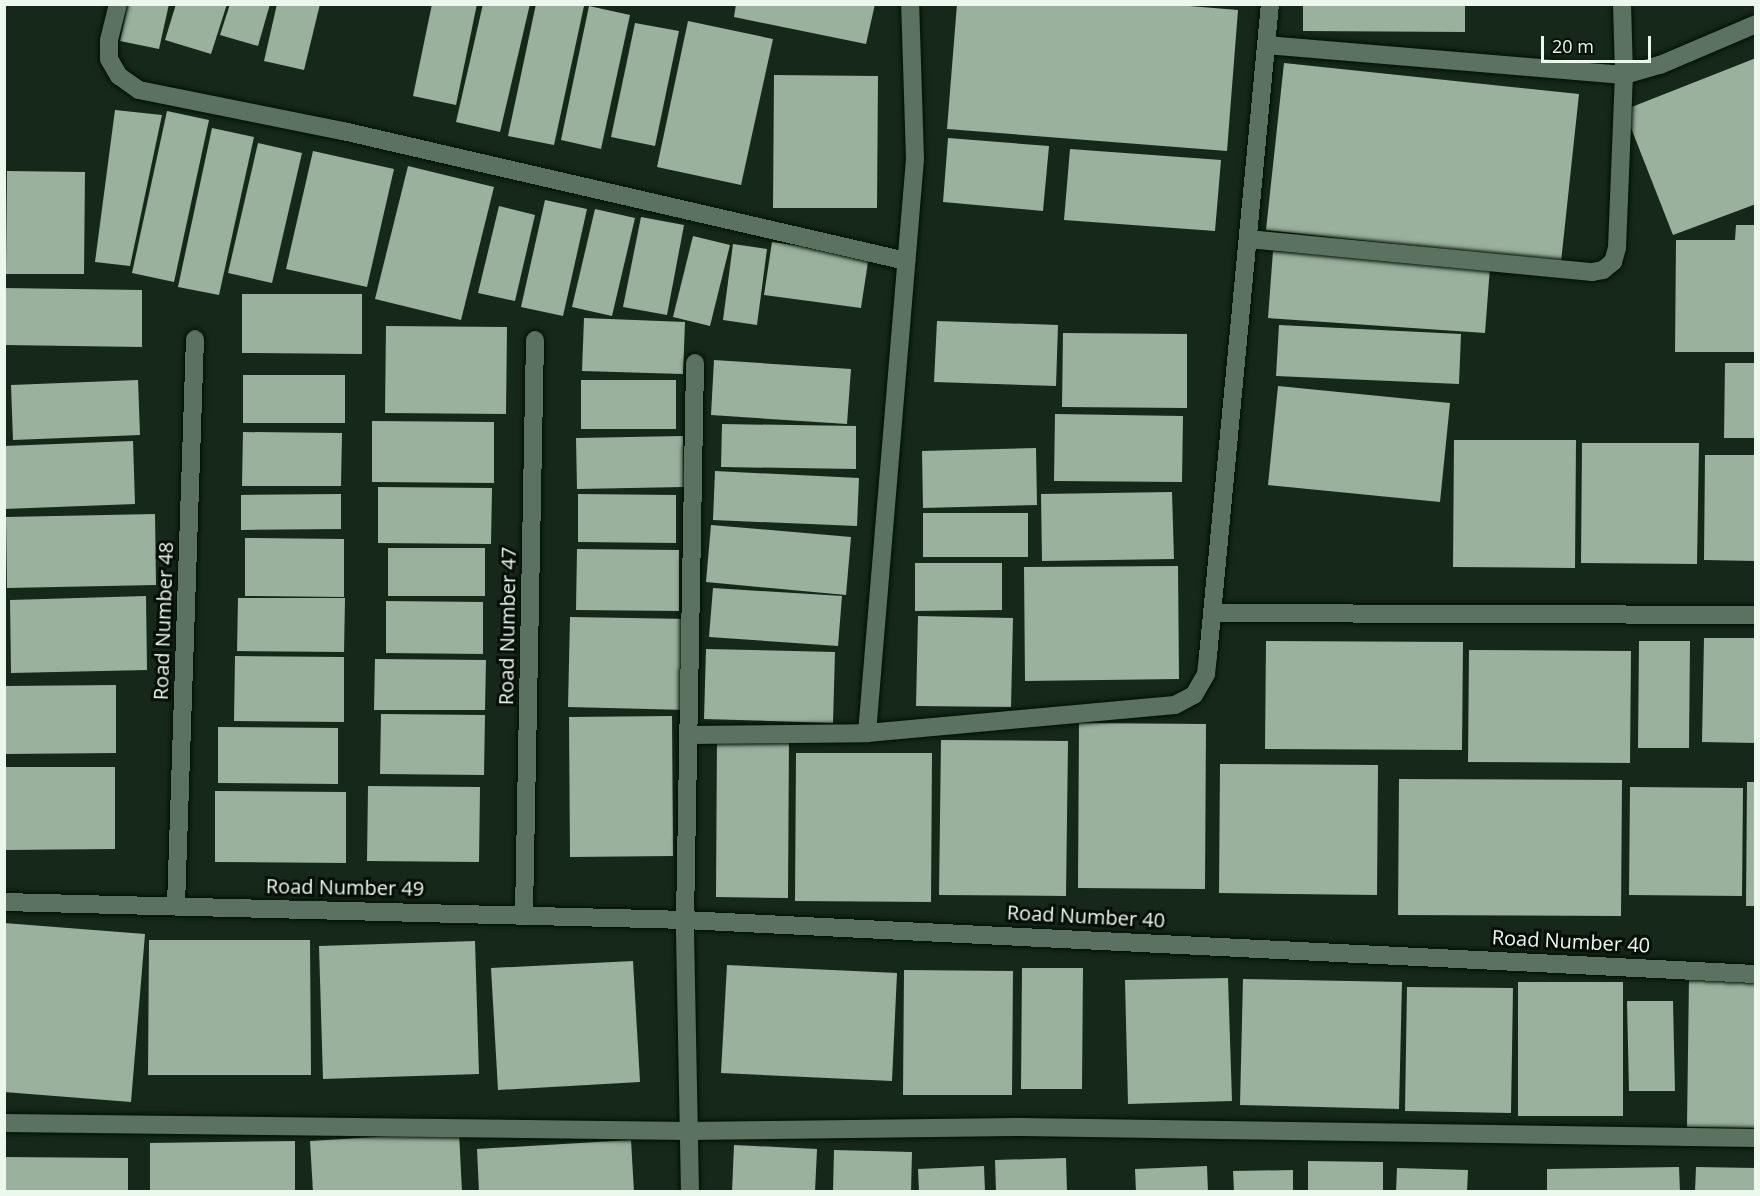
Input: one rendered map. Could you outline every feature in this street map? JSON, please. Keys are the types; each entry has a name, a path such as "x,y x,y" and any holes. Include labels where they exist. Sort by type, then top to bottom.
{"street":[{"path":"118,4 109,40 109,59 119,76 139,90 343,131 906,261"},
{"path":"867,733 915,159 910,4"},
{"path":"688,735 867,733 1175,705 1194,695 1206,674 1213,613 1270,4"},
{"path":"1248,239 1592,272 1603,270 1613,262 1617,248 1624,75 1622,4"},
{"path":"1266,45 1624,75 1660,65 1755,24"},
{"name":"Road Number 48","path":"176,905 195,339"},
{"name":"Road Number 47","path":"524,913 535,340"},
{"path":"690,1191 685,920 695,363"},
{"path":"1213,613 1755,615"},
{"name":"Road Number 49","path":"4,902 524,913 685,920"},
{"name":"Road Number 40","path":"685,920 1755,974"},
{"path":"4,1123 688,1131 1021,1127 1755,1138"}],"building":[{"path":"128,4 169,4 159,49 120,41"},
{"path":"176,4 227,4 211,54 165,40"},
{"path":"230,4 270,4 258,46 220,35"},
{"path":"277,4 320,4 304,70 264,61"},
{"path":"432,4 477,4 456,105 413,96"},
{"path":"483,4 530,4 500,132 456,122"},
{"path":"536,4 584,6 554,145 508,136"},
{"path":"736,4 875,4 866,44 734,17"},
{"path":"957,4 1165,4 1238,10 1227,151 947,129"},
{"path":"1303,5 1465,5 1465,32 1303,31"},
{"path":"589,6 630,15 601,149 561,140"},
{"path":"688,21 773,39 741,185 657,167"},
{"path":"635,23 679,31 655,146 611,137"},
{"path":"1756,58 1756,204 1673,235 1624,110"},
{"path":"1284,63 1579,94 1561,262 1266,230"},
{"path":"774,75 878,76 877,208 773,208"},
{"path":"115,110 162,115 130,266 95,262"},
{"path":"167,111 209,120 174,282 132,273"},
{"path":"212,128 254,137 219,295 178,287"},
{"path":"948,138 1049,146 1043,211 943,202"},
{"path":"258,143 302,153 272,283 228,273"},
{"path":"1070,149 1221,160 1215,231 1064,220"},
{"path":"313,151 394,169 367,287 286,269"},
{"path":"408,166 494,187 461,320 375,299"},
{"path":"7,171 85,172 84,274 6,274"},
{"path":"545,200 587,209 563,316 521,307"},
{"path":"499,206 535,215 515,301 478,293"},
{"path":"595,209 635,218 612,316 572,307"},
{"path":"641,217 684,225 667,315 623,307"},
{"path":"1736,225 1756,225 1756,352 1675,352 1676,240 1735,240"},
{"path":"693,236 730,245 710,326 673,317"},
{"path":"772,242 869,255 861,308 764,295"},
{"path":"733,244 767,249 757,325 723,320"},
{"path":"1273,251 1490,267 1485,333 1268,318"},
{"path":"4,288 142,290 142,347 4,345"},
{"path":"242,294 362,294 362,354 242,353"},
{"path":"584,318 685,322 683,374 582,371"},
{"path":"937,321 1058,325 1056,386 934,382"},
{"path":"1279,325 1461,334 1459,384 1276,376"},
{"path":"386,326 507,327 506,414 385,413"},
{"path":"1063,333 1187,334 1187,408 1062,407"},
{"path":"714,360 851,369 847,424 711,415"},
{"path":"1725,363 1756,363 1756,438 1724,438"},
{"path":"243,375 345,375 345,423 243,423"},
{"path":"138,380 140,435 13,440 11,385"},
{"path":"581,380 676,380 676,429 581,429"},
{"path":"1278,386 1450,403 1440,502 1268,485"},
{"path":"1055,414 1183,416 1182,482 1054,481"},
{"path":"372,421 494,422 494,483 372,482"},
{"path":"722,424 856,426 856,469 721,467"},
{"path":"243,432 342,433 341,486 242,486"},
{"path":"683,436 684,487 577,489 576,438"},
{"path":"1454,440 1576,440 1575,568 1453,567"},
{"path":"133,441 135,504 4,509 4,446"},
{"path":"1582,443 1699,443 1697,564 1581,563"},
{"path":"1036,448 1037,505 923,508 922,451"},
{"path":"1705,455 1756,455 1756,561 1704,560"},
{"path":"715,471 859,478 857,526 713,520"},
{"path":"378,487 492,488 491,544 378,543"},
{"path":"1172,492 1174,559 1042,561 1041,494"},
{"path":"341,494 341,529 241,530 241,495"},
{"path":"578,494 676,495 676,543 578,542"},
{"path":"923,513 1028,513 1028,557 923,557"},
{"path":"155,514 156,585 7,588 6,517"},
{"path":"711,525 851,537 846,595 706,582"},
{"path":"245,538 344,539 344,597 245,596"},
{"path":"388,548 485,548 485,596 388,596"},
{"path":"577,549 679,550 679,611 576,610"},
{"path":"915,563 1002,563 1002,610 915,611"},
{"path":"1178,566 1179,679 1025,681 1024,567"},
{"path":"713,588 842,596 838,646 709,637"},
{"path":"146,596 147,670 11,673 10,600"},
{"path":"238,598 345,598 344,652 237,651"},
{"path":"386,601 483,602 483,654 386,653"},
{"path":"918,616 1013,618 1011,707 916,706"},
{"path":"570,617 690,619 688,710 568,707"},
{"path":"1704,638 1756,638 1756,743 1702,742"},
{"path":"1266,641 1463,642 1462,750 1265,749"},
{"path":"1639,641 1690,641 1689,748 1638,748"},
{"path":"706,649 835,652 833,723 704,719"},
{"path":"1469,650 1631,651 1630,763 1468,762"},
{"path":"235,656 344,657 344,722 234,721"},
{"path":"375,659 486,660 485,710 374,710"},
{"path":"116,685 116,753 6,754 5,686"},
{"path":"381,714 485,715 484,775 380,774"},
{"path":"672,716 673,856 570,857 569,717"},
{"path":"1079,723 1206,724 1205,889 1078,888"},
{"path":"218,727 338,728 338,784 218,783"},
{"path":"717,735 789,735 788,898 716,897"},
{"path":"941,740 1068,741 1066,896 939,895"},
{"path":"796,753 932,753 931,902 795,901"},
{"path":"1220,764 1378,765 1377,895 1219,893"},
{"path":"4,767 115,767 115,849 4,850"},
{"path":"1399,779 1622,780 1621,916 1398,915"},
{"path":"1747,782 1756,782 1756,906 1746,906"},
{"path":"368,786 480,787 479,862 367,861"},
{"path":"1630,787 1743,788 1742,896 1629,895"},
{"path":"215,791 346,792 346,863 215,862"},
{"path":"4,923 145,934 131,1102 4,1092"},
{"path":"149,940 310,940 311,1075 148,1075"},
{"path":"475,941 479,1074 323,1079 319,946"},
{"path":"633,961 640,1082 498,1090 491,968"},
{"path":"727,965 897,973 892,1081 721,1073"},
{"path":"1022,968 1083,968 1082,1089 1021,1089"},
{"path":"904,970 1013,971 1012,1095 903,1095"},
{"path":"1689,977 1756,978 1756,1128 1687,1127"},
{"path":"1228,978 1232,1101 1128,1104 1125,980"},
{"path":"1243,979 1402,982 1399,1109 1240,1105"},
{"path":"1518,982 1623,982 1623,1116 1518,1116"},
{"path":"1407,987 1513,988 1511,1113 1405,1111"},
{"path":"1627,1001 1673,1001 1675,1091 1629,1091"},
{"path":"459,1132 462,1192 313,1192 310,1141"},
{"path":"631,1140 634,1192 479,1192 477,1149"},
{"path":"295,1141 295,1192 150,1192 150,1143"},
{"path":"734,1145 817,1149 815,1192 732,1192"},
{"path":"834,1150 912,1152 911,1192 833,1192"},
{"path":"4,1157 128,1158 128,1192 4,1192"},
{"path":"1066,1158 1067,1192 996,1192 995,1160"},
{"path":"1308,1161 1383,1162 1383,1192 1308,1192"},
{"path":"984,1166 985,1192 919,1192 918,1169"},
{"path":"1207,1166 1208,1192 1136,1192 1135,1169"},
{"path":"1679,1167 1680,1192 1547,1192 1547,1169"},
{"path":"1696,1167 1756,1168 1756,1192 1695,1192"},
{"path":"1397,1168 1468,1170 1467,1192 1396,1192"},
{"path":"1293,1170 1293,1192 1234,1192 1233,1171"}]}
